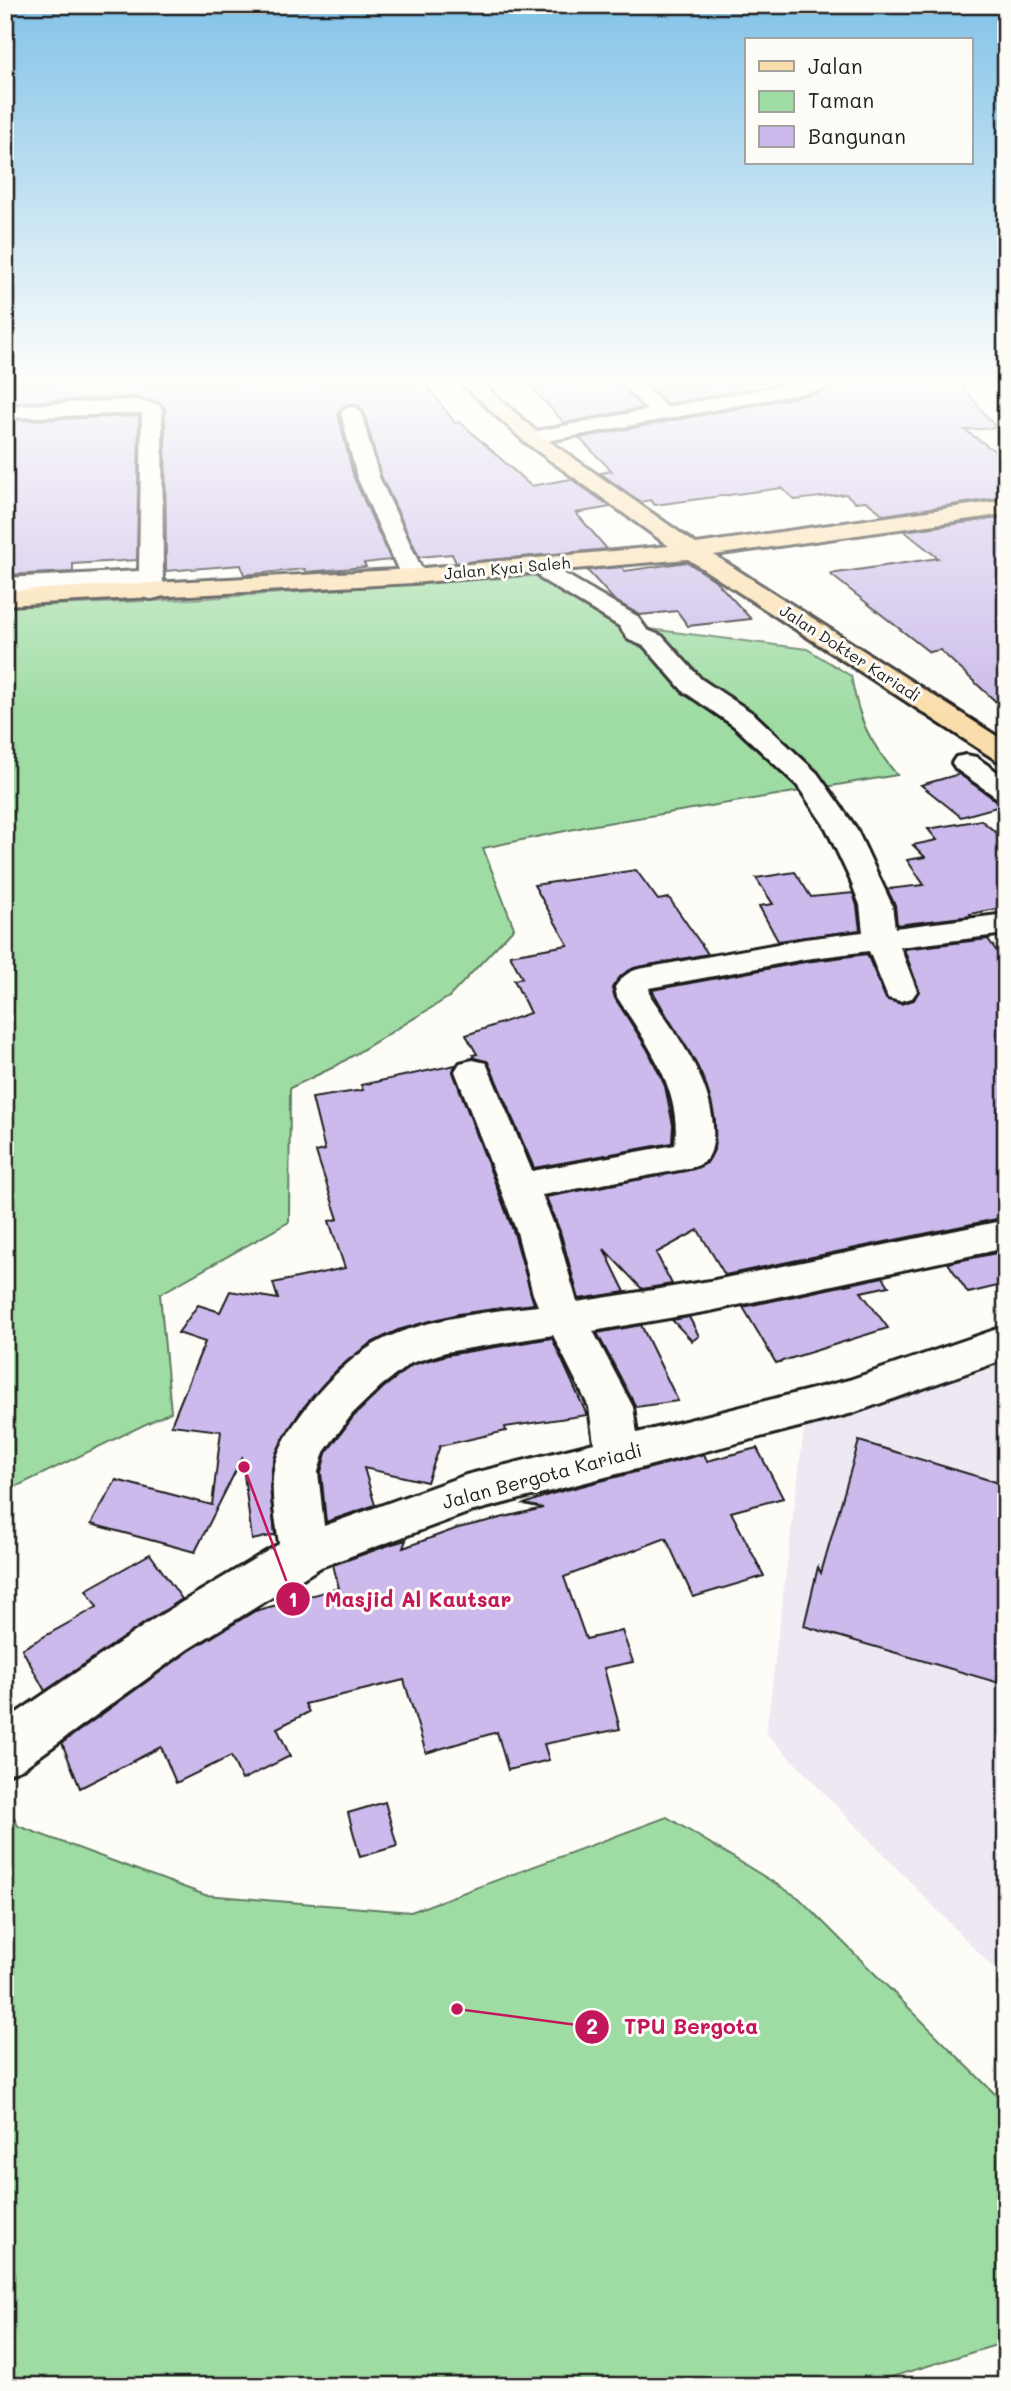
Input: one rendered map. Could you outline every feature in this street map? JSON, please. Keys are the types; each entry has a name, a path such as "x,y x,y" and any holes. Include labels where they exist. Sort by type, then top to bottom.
{"main road":[{"name":"Jalan Dokter Kariadi","path":"611,495 667,535 1006,754"},
{"name":"Jalan Kyai Saleh","path":"5,598 151,585 413,576 544,565 695,551 1006,507"}],"street":[{"path":"5,584 151,585 153,495"},
{"path":"376,495 413,576"},
{"path":"544,565 550,574 628,621 638,635 653,641 692,685 744,720 807,779 841,828 876,905 880,939 900,991"},
{"path":"966,763 1006,791"},
{"path":"519,1186 685,1156 693,1151 692,1106 681,1071 634,997 632,987 639,979 780,953 880,939 1003,934"},
{"path":"473,1071 537,1232 553,1294 611,1407 618,1456"},
{"path":"304,1553 296,1465 312,1434 359,1380 395,1353 445,1336 565,1317 609,1313 711,1295 1006,1234"},
{"name":"Jalan Bergota Kariadi","path":"5,1751 171,1634 304,1553 466,1494 853,1396 1006,1342"}],"shaded area":[{"path":"1006,1361 1006,1981 766,1733 804,1429 942,1378"}],"green space":[{"path":"550,575 626,626 807,649 851,676 857,706 866,729 897,775 589,826 483,848 514,928 449,997 334,1067 290,1088 289,1222 160,1294 171,1412 5,1492 5,607 194,599"},
{"path":"5,1798 18,1826 205,1895 411,1912 667,1817 799,1898 1006,2105 1006,2342 862,2386 5,2386"}],"building":[{"path":"5,495 138,495 137,560 73,564 73,572 5,575"},
{"path":"166,495 361,495 391,560 364,563 366,567 306,572 305,569 244,575 241,565 166,571"},
{"path":"390,495 593,495 611,507 576,513 607,549 456,563 452,554 419,557"},
{"path":"631,495 733,495 655,505 650,500 641,502"},
{"path":"789,495 841,495 795,500"},
{"path":"847,495 1006,495 1006,497 884,515 866,501 855,502"},
{"path":"1006,517 1006,711 940,650 929,652 830,574 938,558 904,531"},
{"path":"687,562 715,580 751,619 688,626 677,611 640,615 614,600 587,570 622,567 625,571"},
{"path":"959,774 1004,805 961,817 921,785"},
{"path":"981,820 1006,841 1006,907 970,914 971,916 897,925 895,905 887,889 924,885 907,860 925,857 913,845 937,840 928,829"},
{"path":"636,870 658,900 669,898 708,954 634,968 621,976 612,988 615,998 648,1050 665,1086 673,1125 672,1143 534,1168 488,1062 474,1058 473,1055 477,1054 466,1035 530,1013 514,980 522,978 510,955 568,945 534,885"},
{"path":"795,872 811,897 853,893 860,930 778,941 759,906 773,904 756,878"},
{"path":"988,939 1006,964 1006,1217 725,1275 698,1230 656,1253 672,1284 642,1289 604,1249 625,1292 579,1299 560,1231 546,1197 694,1169 707,1163 714,1150 715,1120 705,1082 652,990 805,962 867,954 886,999 901,1004 914,1000 919,990 904,949"},
{"path":"455,1065 453,1072 514,1233 534,1304 458,1314 398,1330 369,1344 337,1370 301,1410 276,1453 270,1487 275,1535 252,1540 242,1458 195,1552 91,1524 116,1480 212,1505 221,1431 171,1425 205,1342 178,1333 198,1305 220,1312 230,1291 278,1299 273,1283 345,1268 329,1221 338,1219 316,1152 325,1150 312,1098 363,1090 361,1085"},
{"path":"1006,1251 1006,1284 968,1293 948,1263"},
{"path":"883,1277 889,1286 861,1292 888,1328 776,1363 743,1307"},
{"path":"689,1317 699,1336 692,1341 672,1320"},
{"path":"641,1325 678,1401 636,1407 597,1333"},
{"path":"552,1338 587,1415 505,1427 506,1431 440,1446 427,1482 364,1468 375,1505 326,1522 321,1472 326,1453 354,1416 383,1388 412,1365 447,1355"},
{"path":"859,1441 1006,1485 1006,1685 804,1626 818,1567 821,1573"},
{"path":"757,1448 783,1498 731,1512 764,1576 693,1597 666,1538 564,1577 586,1639 622,1631 633,1662 604,1668 620,1729 544,1744 549,1760 508,1770 497,1732 426,1753 404,1680 305,1704 309,1712 277,1728 290,1756 242,1780 231,1756 176,1783 161,1747 80,1788 62,1743 189,1651 255,1611 339,1588 333,1565 406,1540 403,1548 458,1528 543,1508 524,1504 551,1494 704,1454 707,1461"},
{"path":"150,1554 182,1599 45,1691 22,1649 97,1607 86,1590"},
{"path":"385,1802 397,1846 360,1857 348,1813"}],"place":[{"name":"Masjid Al Kautsar","path":"244,1467"},
{"name":"TPU Bergota","path":"457,2009"}]}
